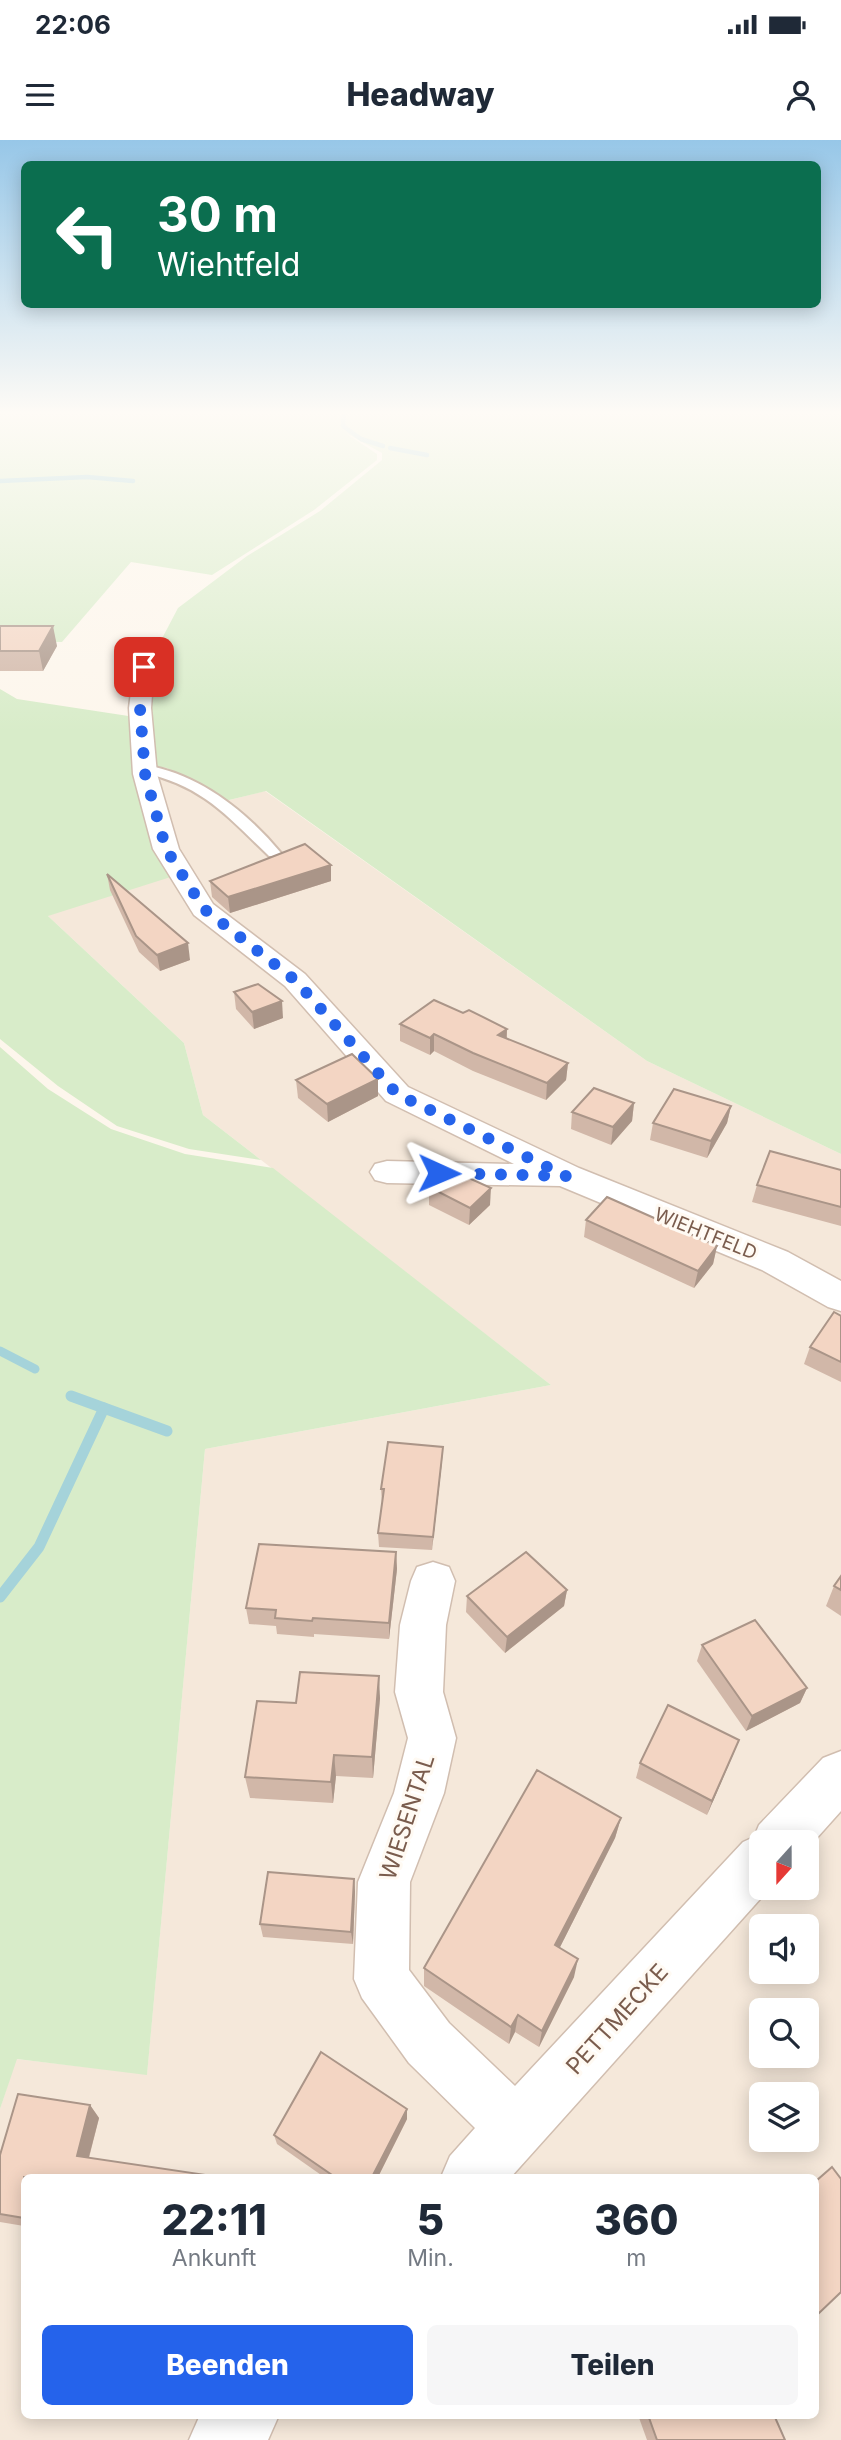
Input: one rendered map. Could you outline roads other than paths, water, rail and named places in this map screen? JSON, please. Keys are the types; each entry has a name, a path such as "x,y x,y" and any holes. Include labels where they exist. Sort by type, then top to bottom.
{"street":[{"name":"WIEHTFELD","path":"144,667 140,708 145,769 166,849 204,909 295,980 397,1094 566,1176 775,1261 841,1298"},
{"name":"WIEHTFELD","path":"387,1172 566,1176"},
{"name":"WIESENTAL","path":"433,1581 423,1625 419,1692 432,1738 419,1793 384,1882 381,1979 429,2043 517,2129"},
{"path":"789,1830 841,1775"},
{"name":"PETTMECKE","path":"474,2174 749,1873"},
{"path":"223,2440 242,2419"}],"lane":[{"path":"145,769 164,771 213,799 274,853"}],"waterway":[{"path":"0,1351 35,1369"},
{"path":"71,1396 104,1408"},
{"path":"0,1597 39,1547 104,1408"},
{"path":"104,1408 167,1431"}]}
